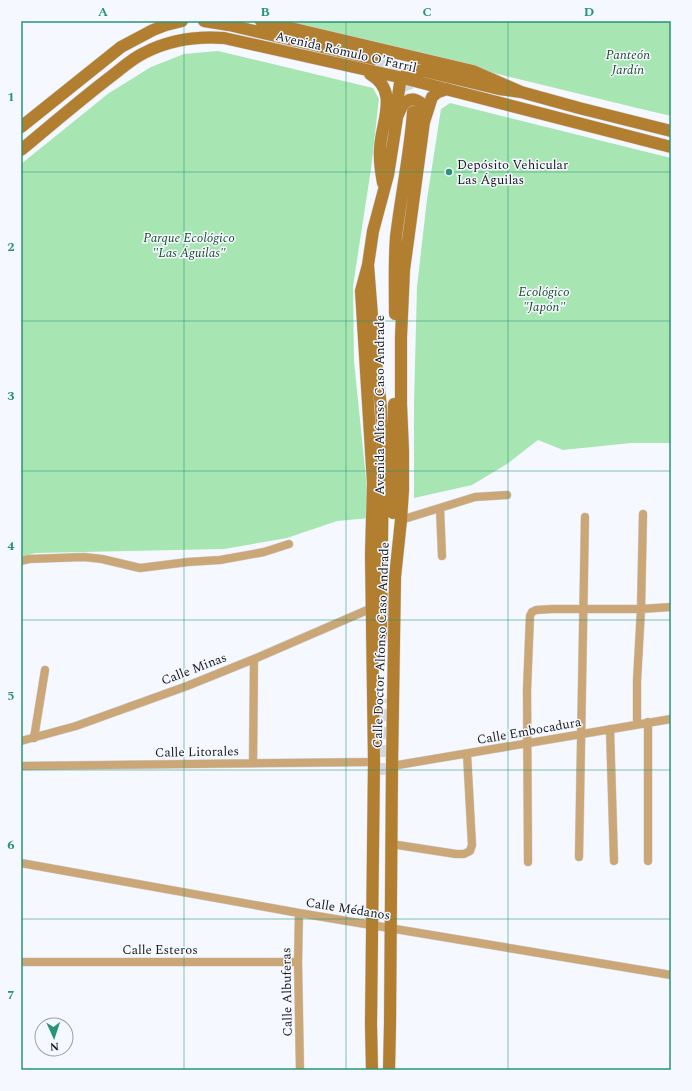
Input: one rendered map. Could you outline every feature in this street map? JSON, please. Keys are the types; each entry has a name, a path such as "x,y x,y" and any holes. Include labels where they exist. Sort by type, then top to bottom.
{"main road":[{"path":"21,127 121,47 153,30 166,25 192,21"},
{"path":"204,21 229,25 374,59"},
{"name":"Avenida Rómulo O'Farril","path":"261,21 473,72 521,92 671,131"},
{"name":"Avenida Rómulo O'Farril","path":"21,150 91,92 142,53 176,41 208,37 224,38 403,78 671,147"},
{"path":"363,70 376,77 386,90 387,100 380,149 380,168 384,187"},
{"path":"403,78 407,73 424,71 499,90 521,92"},
{"name":"Avenida Alfonso Caso Andrade","path":"403,78 399,89 397,118 388,175 373,231 368,265 381,408 383,450 383,699 388,576 394,493 394,259 413,112"},
{"name":"Calle Doctor Alfonso Caso Andrade","path":"389,1070 395,577 401,520 404,451 401,337 405,262 424,122 432,97 438,92 447,89"},
{"path":"397,118 402,106 406,102 414,100 421,103 424,122"},
{"path":"574,123 579,108"},
{"name":"Calle Doctor Alfonso Caso Andrade","path":"368,265 361,291 373,483 371,555 374,762 371,1024 372,1070"},
{"path":"394,350 401,337"},
{"path":"394,369 401,381"}],"street":[{"path":"401,520 476,497 507,495"},
{"path":"440,508 442,556"},
{"path":"637,724 637,680 642,609 642,514"},
{"path":"579,857 585,517"},
{"path":"21,561 29,559 84,557 102,559 140,568 220,560 264,552 288,544"},
{"path":"528,862 528,690 530,616 532,612 536,610 552,609 642,609 671,607"},
{"name":"Calle Minas","path":"21,741 76,726 187,686 372,608"},
{"path":"253,763 254,659"},
{"path":"34,738 45,670"},
{"name":"Calle Embocadura","path":"392,766 671,718"},
{"path":"648,722 648,861"},
{"path":"610,729 614,861"},
{"path":"391,844 456,854 464,854 470,851 472,845 467,754"},
{"name":"Calle Litorales","path":"21,766 374,762"},
{"name":"Calle Médanos","path":"21,863 373,926 671,975"},
{"name":"Calle Albuferas","path":"299,913 298,962 300,1070"},
{"name":"Calle Esteros","path":"21,962 298,962"}],"green space":[{"name":"Panteón Jardín","path":"281,21 671,21 671,116 637,108"},
{"name":"Parque Ecológico \"Las Águilas\"","path":"218,51 373,88 379,99 371,169 353,286 354,361 370,518 337,521 287,538 224,549 35,553 21,558 21,164 109,93 151,67 184,54"},
{"name":"Ecológico \"Japón\"","path":"450,103 671,158 671,443 631,443 563,450 538,440 507,464 472,485 414,498 414,403 417,287 427,199 441,109"}],"tunnel":[{"path":"374,59 383,62 402,79 409,95 413,112"},
{"path":"386,699 386,775"}],"place":[{"name":"Depósito Vehicular Las Águilas","path":"449,172"}]}
